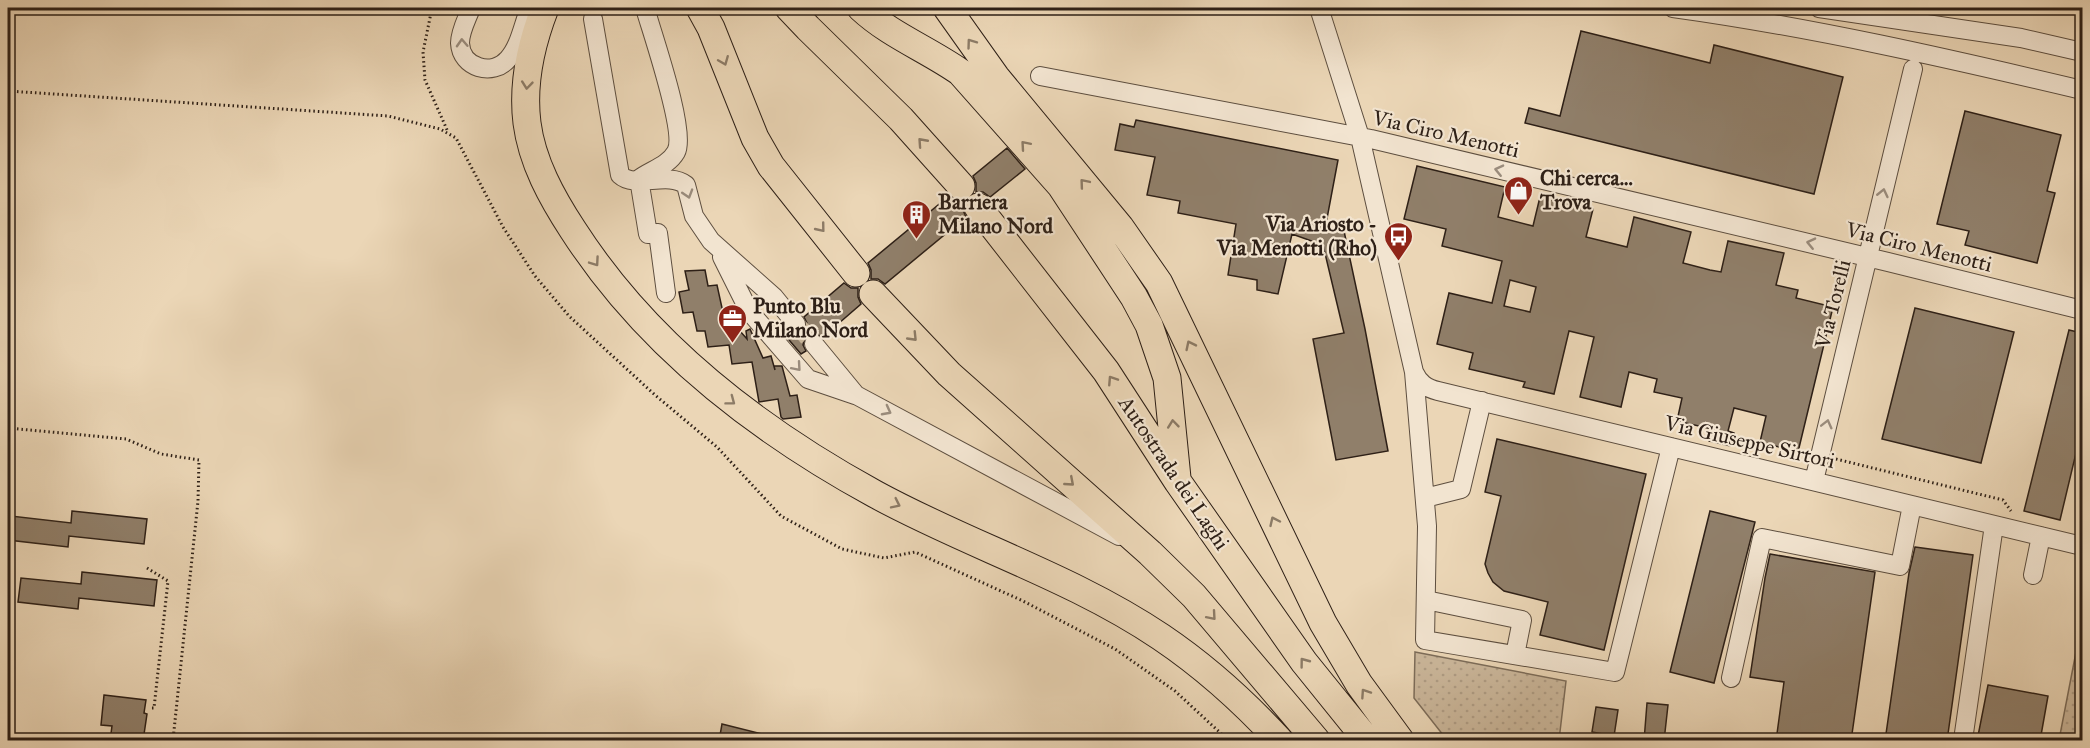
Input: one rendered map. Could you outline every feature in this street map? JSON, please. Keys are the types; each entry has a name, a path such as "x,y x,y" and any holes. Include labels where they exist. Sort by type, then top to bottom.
{"highway":[{"path":"545,8 533,39 526,96 527,124 533,152 555,202 578,238 602,272 666,344 718,391 765,427 818,462 897,505 1061,581 1161,637 1237,697 1279,741"},
{"path":"700,8 711,28 755,138 771,165 856,273"},
{"path":"789,8 901,119 961,186"},
{"path":"861,8 882,26 960,72 1054,178 1074,205 1134,297 1149,325 1167,378 1178,482"},
{"path":"947,8 996,77 1120,227 1159,283 1323,623 1359,684 1400,741"},
{"name":"Autostrada dei Laghi","path":"978,207 1106,371 1178,482 1304,662 1367,741"},
{"path":"873,294 949,374 1150,553 1194,596 1316,741"}],"street":[{"path":"471,8 462,34 462,52 472,64 488,70 498,67 509,58 530,8"},
{"path":"639,8 668,90"},
{"path":"639,179 671,159 678,147 678,128 645,8"},
{"path":"1319,8 1360,137 1414,372 1427,526 1425,640 1615,672 1671,447"},
{"path":"1673,8 1718,14 1927,54 2082,90"},
{"path":"1819,8 2021,38 2082,52"},
{"path":"594,19 618,170 622,177 627,180 677,180 686,184 694,216 703,231 719,250 774,297 796,324"},
{"name":"Via Torelli","path":"1814,481 1913,69"},
{"name":"Via Ciro Menotti","path":"1040,76 1360,137 2082,310"},
{"path":"639,179 648,234 658,233 666,293"},
{"path":"719,250 749,311 808,379 856,395 1150,553"},
{"path":"814,344 856,395"},
{"name":"Via Giuseppe Sirtori","path":"1414,372 1418,380 1430,389 2082,546"},
{"path":"1425,498 1461,489 1482,401"},
{"path":"1731,678 1762,538 1900,566 1912,505"},
{"path":"1963,741 1994,525"},
{"path":"2033,575 2041,536"},
{"path":"1426,600 1522,620 1515,655"}],"path":[{"path":"432,8 423,52 424,80 449,134"},
{"path":"8,91 388,116 440,129 456,138 503,227 542,284 569,315 655,395 717,447 781,516 842,549 884,558 915,552 1023,601 1115,649 1175,691 1228,741"},
{"path":"8,428 126,439 161,454 199,460 198,501 173,741"},
{"path":"1829,457 2003,500 2010,511 2020,513"},
{"path":"147,568 168,582 154,708 150,708"},
{"path":"879,735 879,741"}],"shaded area":[{"path":"2082,621 2082,740 2059,740"},
{"path":"1415,652 1566,681 1559,740 1447,740 1414,698"}],"building":[{"path":"1581,31 1710,63 1714,45 1843,77 1814,194 1525,123 1529,108 1560,116"},
{"path":"1965,111 2061,135 2047,191 2055,193 2037,263 1965,245 1969,231 1937,224"},
{"path":"1136,120 1338,160 1325,229 1344,231 1388,451 1336,460 1313,339 1344,333 1323,245 1292,234 1278,294 1257,290 1257,280 1228,275 1236,224 1178,213 1180,201 1147,195 1155,157 1115,150 1120,124 1134,127"},
{"path":"1007,148 1025,169 990,197 983,192 976,192 973,176"},
{"path":"1417,166 1505,187 1498,217 1533,226 1540,197 1593,209 1586,237 1627,247 1634,217 1691,232 1683,263 1710,270 1721,272 1728,241 1784,253 1776,285 1798,290 1796,298 1833,307 1798,452 1760,442 1766,416 1734,408 1728,431 1734,433 1731,446 1709,441 1712,429 1677,421 1682,398 1654,392 1657,379 1629,372 1621,407 1580,397 1594,337 1569,331 1554,394 1523,387 1525,382 1469,369 1473,353 1437,344 1449,293 1492,303 1502,261 1442,246 1446,229 1404,219","holes":["1510,280 1536,287 1530,312 1504,306"]},
{"path":"949,196 956,201 963,201 966,217 885,284 878,279 871,279 868,263"},
{"name":"Punto Blu Milano Nord","path":"705,270 708,286 717,285 722,308 726,308 732,322 747,339 746,331 750,329 763,358 771,356 775,370 774,366 782,366 790,396 797,395 801,417 783,419 778,399 759,402 752,362 732,364 729,345 708,347 705,331 697,331 693,312 683,313 679,292 689,290 685,271"},
{"path":"844,283 851,288 858,288 861,304 823,337 813,333 806,336 803,345 806,351 801,354 784,334 787,331 797,335 804,332 807,323 804,317"},
{"path":"1915,308 2014,332 1981,463 1882,439"},
{"path":"2069,330 2082,333 2082,428 2060,520 2024,511"},
{"path":"1497,439 1646,474 1604,650 1540,635 1548,602 1504,591 1493,582 1488,573 1485,564 1501,496 1485,492"},
{"path":"72,511 147,519 144,544 69,536 68,547 8,540 11,516 71,523"},
{"path":"1710,511 1755,522 1714,683 1670,672"},
{"path":"1915,547 1973,555 1947,741 1885,741 1909,573"},
{"path":"1770,554 1875,572 1851,741 1776,741 1784,682 1750,677"},
{"path":"82,572 157,580 154,606 79,598 78,609 18,602 21,578 81,584"},
{"path":"1988,685 2048,696 2040,741 1977,741"},
{"path":"104,695 146,700 144,713 147,714 143,741 110,741 112,726 101,725"},
{"path":"1647,703 1668,705 1664,741 1644,741"},
{"path":"1596,707 1618,710 1614,736 1592,732"},
{"path":"722,724 766,735 765,741 719,741"}],"tunnel":[{"path":"796,324 814,344"}],"place":[{"name":"Chi cerca... Trova","path":"1519,216"},
{"name":"Barriera Milano Nord","path":"917,240"},
{"name":"Via Ariosto - Via Menotti (Rho)","path":"1398,262"},
{"name":"Punto Blu Milano Nord","path":"732,344"}]}
